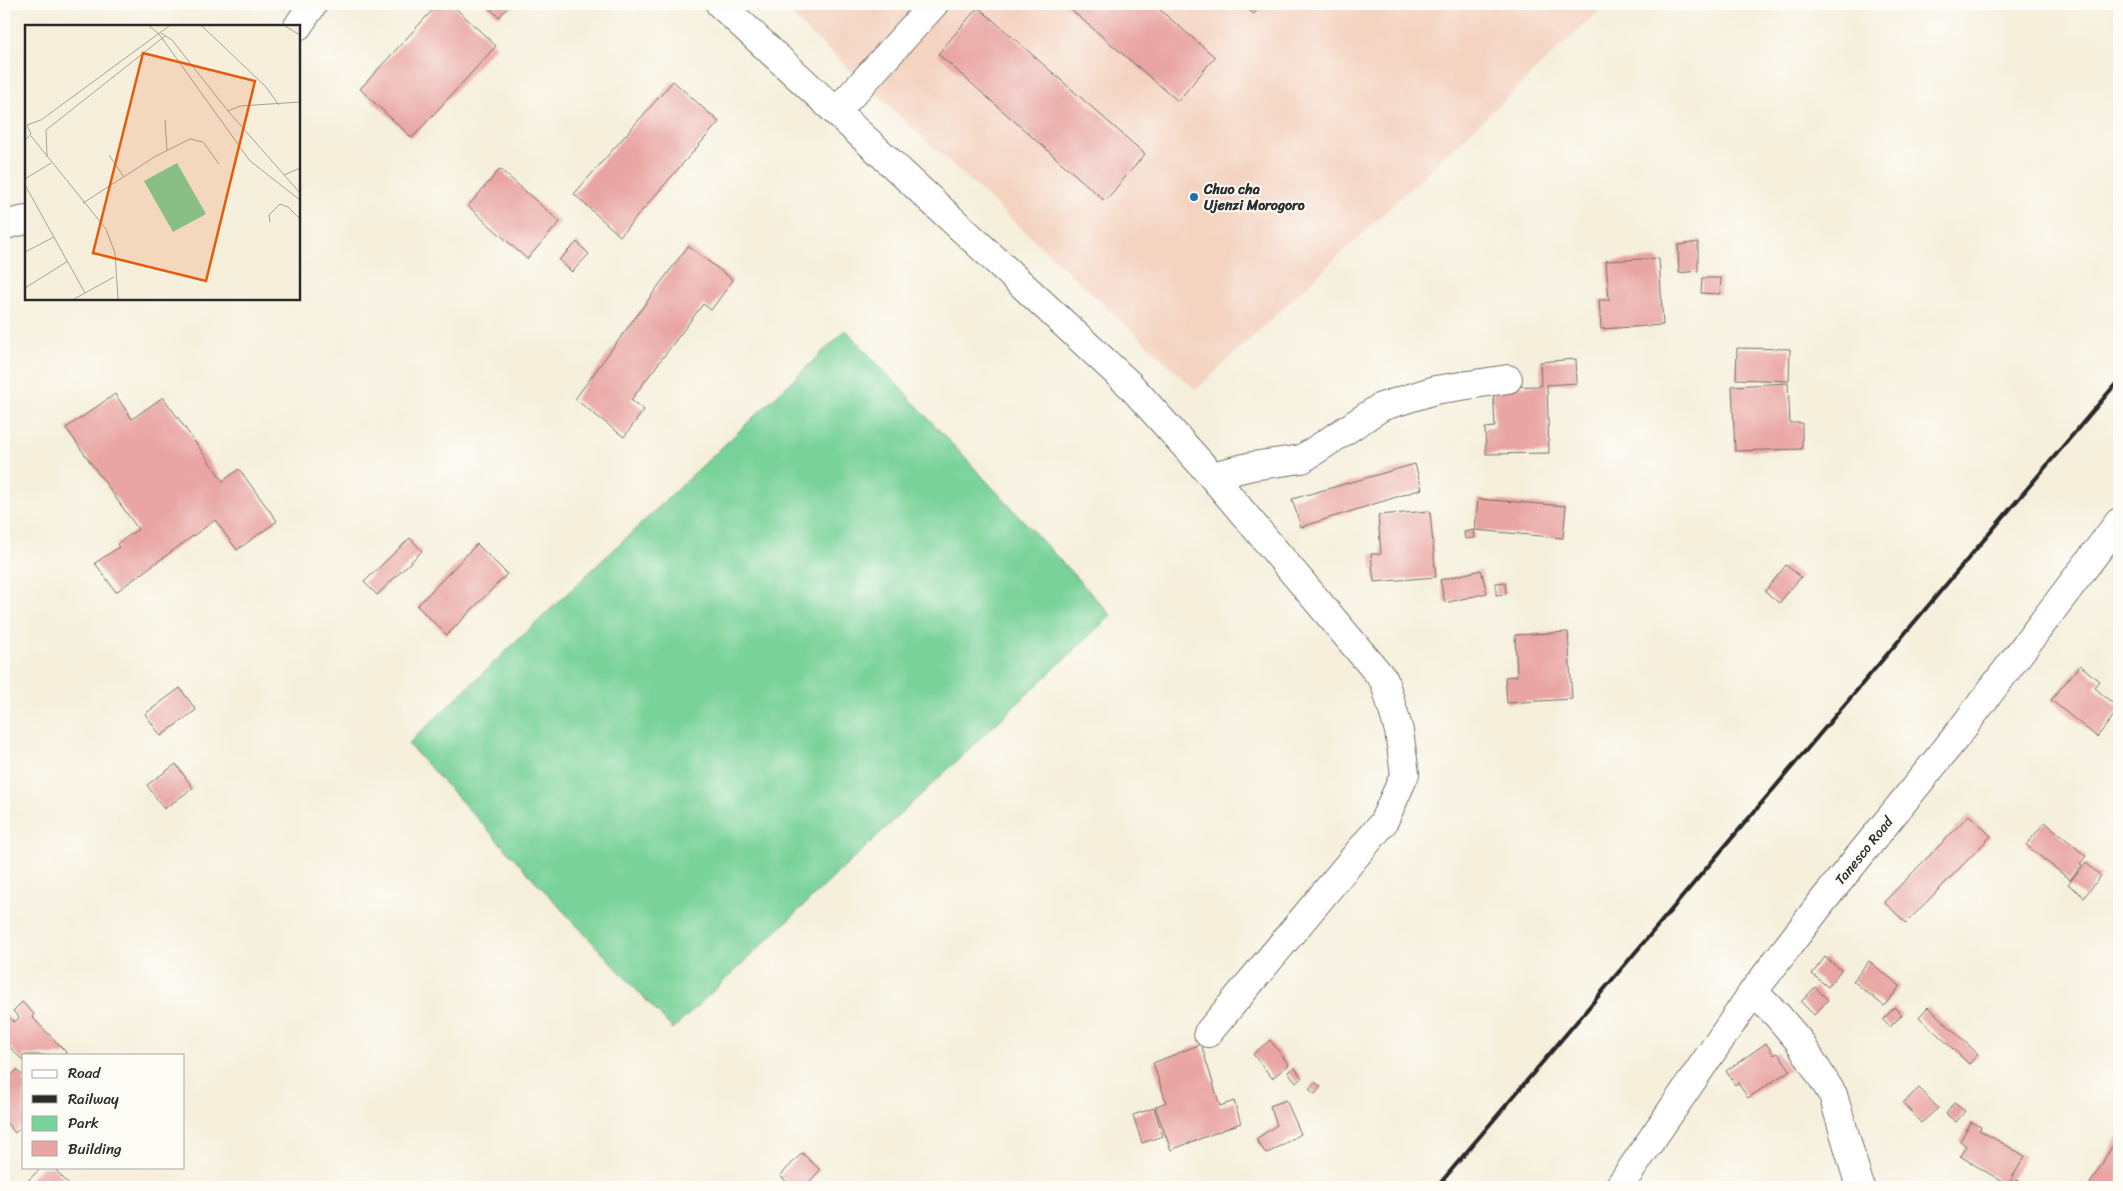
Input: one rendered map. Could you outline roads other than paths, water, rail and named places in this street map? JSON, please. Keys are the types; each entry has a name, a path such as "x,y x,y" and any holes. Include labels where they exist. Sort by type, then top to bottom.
{"street":[{"path":"299,25 313,4"},
{"path":"720,4 1130,385 1212,476 1384,680 1399,732 1405,774 1383,823 1208,1033"},
{"path":"836,112 934,4"},
{"path":"4,225 25,220"},
{"path":"1212,476 1252,466 1302,459 1381,407 1435,390 1508,379"},
{"name":"Tanesco Road","path":"1619,1187 1753,992 1822,902 1955,738 2119,522"},
{"path":"1753,992 1777,1015 1799,1041 1833,1095 1860,1187"}],"railway":[{"path":"1437,1187 2119,380"}],"place":[{"name":"Chuo cha Ujenzi Morogoro","path":"1194,197"}]}
